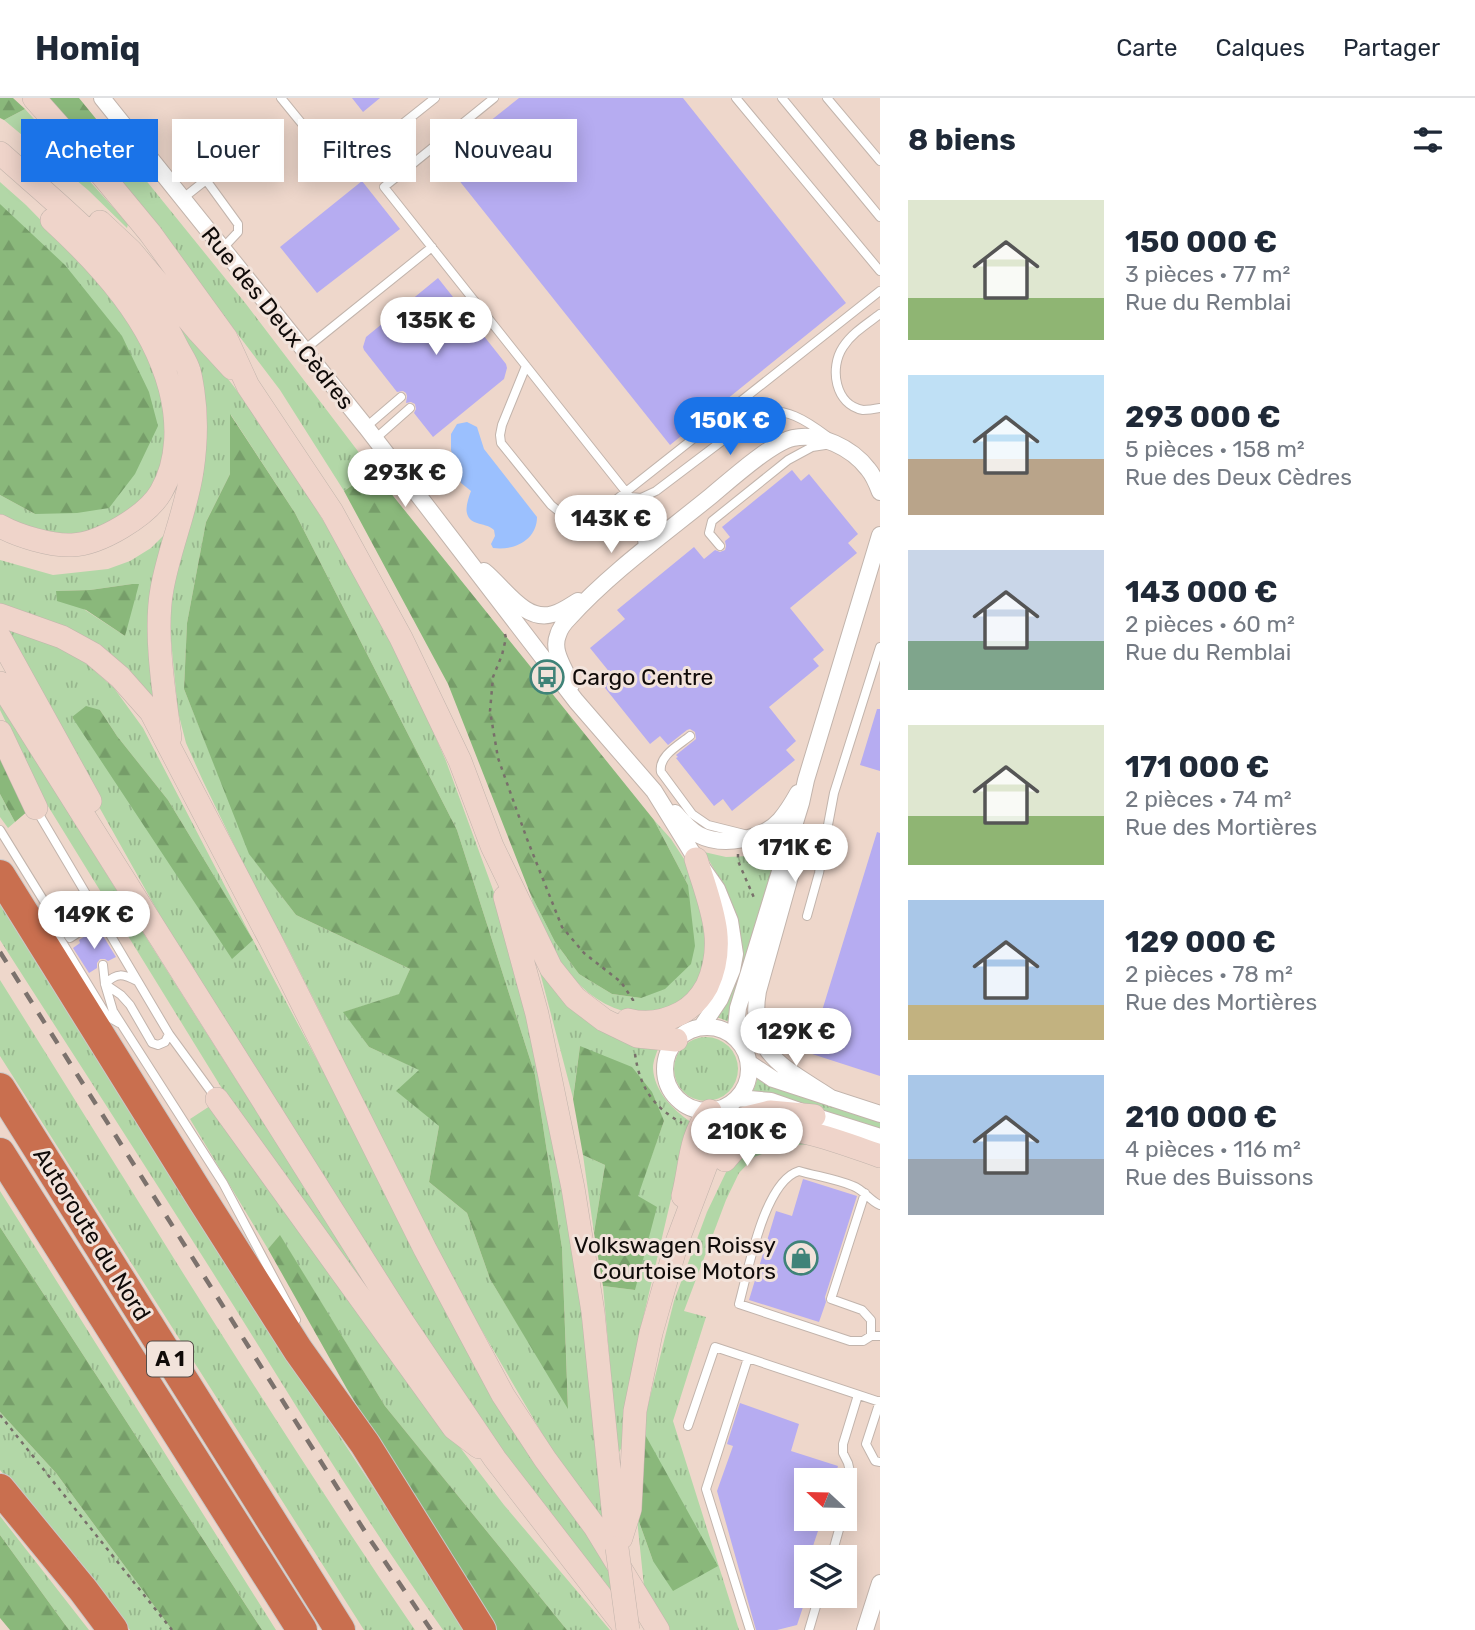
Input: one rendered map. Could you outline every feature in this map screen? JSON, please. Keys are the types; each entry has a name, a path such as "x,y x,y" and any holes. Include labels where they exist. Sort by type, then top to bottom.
{"highway":[{"path":"0,875 187,1176 299,1340 481,1630"},
{"name":"Autoroute du Nord","path":"0,1088 341,1630"},
{"name":"Autoroute du Nord","path":"0,1153 302,1630"},
{"path":"0,1489 113,1630"}],"main road":[{"path":"34,98 150,233 226,338 248,386 331,512 401,638 460,761 492,846 551,968 575,998 636,1029 676,1040"},
{"path":"0,138 80,204 131,251 248,386"},
{"path":"0,153 105,247 168,328 189,371 196,414 196,445 192,474 161,592 159,621 172,751"},
{"path":"0,174 64,231 118,289 158,352 177,420 175,450 160,494 142,513 121,529 73,545 44,541 0,526"},
{"path":"4,624 62,637 93,654 120,677 150,712 271,941 425,1249 503,1395 545,1460 595,1527 658,1630"},
{"path":"4,624 117,850 136,901"},
{"path":"0,683 401,1321 495,1459 628,1630"},
{"path":"0,732 36,808"},
{"path":"492,846 537,1014 573,1188 593,1312 628,1630"},
{"path":"636,1029 686,1010 704,991 712,974 718,944 716,928 696,859"},
{"path":"217,1099 454,1428 495,1459"},
{"path":"667,1274 670,1239 684,1192 693,1139 710,1111"},
{"path":"617,1548 630,1509 635,1411 651,1333 677,1242 709,1157 726,1134 746,1118 770,1112 814,1116"},
{"path":"667,1274 685,1252 698,1214 720,1165 739,1143 757,1131 780,1128 800,1130 880,1156"}],"street":[{"name":"Rue des Deux Cèdres","path":"102,98 370,433 576,701 654,792 717,889 730,921 734,954 732,970 720,999 702,1026"},
{"path":"576,701 556,648 556,639 562,626 601,587 668,530 768,451 792,438 812,437 838,444 868,468 880,492"},
{"path":"735,1037 737,1008 880,535"},
{"path":"464,555 493,578 526,611 538,615 553,615 601,587"},
{"path":"823,726 824,748 817,781 758,991 755,1020 771,1056 831,1098"},
{"path":"654,792 696,834 720,841 737,840 758,835 779,822 806,780"},
{"path":"702,1026 725,1030 735,1037 742,1045 749,1063 749,1075 738,1098 720,1109 710,1111 685,1106 668,1087 664,1075 668,1050 687,1031 702,1026"},
{"path":"749,1063 773,1079 880,1114"},
{"path":"738,1098 771,1101 880,1137"},
{"path":"865,1630 880,1583"}],"lane":[{"path":"281,98 325,152 376,145 435,98"},
{"path":"494,98 384,187 628,495 629,510 636,520 644,551"},
{"path":"736,98 880,271"},
{"path":"782,98 880,218"},
{"path":"827,98 880,161"},
{"path":"182,200 204,182"},
{"path":"207,182 238,224 238,232 222,248"},
{"path":"304,350 432,247"},
{"path":"526,366 500,435 501,443 561,514 587,520 628,495 880,291"},
{"path":"880,314 852,336 842,348 836,362 835,378 839,392 849,404 863,410 880,408"},
{"path":"370,433 401,397"},
{"path":"370,433 410,408"},
{"path":"641,498 656,491 759,413 769,410 780,411 810,423 838,444"},
{"path":"720,546 709,533 712,521 789,460 812,447 838,444"},
{"path":"628,495 641,498 668,530"},
{"path":"807,916 819,873 834,793 880,647"},
{"path":"690,736 662,759 659,766 661,772 692,814 708,825 737,833 758,835"},
{"path":"36,808 169,1034 217,1099"},
{"path":"0,830 70,938 101,918"},
{"path":"50,911 59,937 107,1016 122,1025"},
{"path":"82,930 88,939"},
{"path":"103,965 113,1011 223,1183 299,1340"},
{"path":"105,984 113,976 119,975 138,982"},
{"path":"105,984 130,1005 152,1043 158,1045 165,1042 169,1034"},
{"path":"865,1193 831,1299 862,1310 871,1320 876,1336 863,1341 850,1341 739,1304 763,1216 775,1193 791,1173 799,1171 854,1186 865,1193 874,1203 880,1205"},
{"path":"688,1426 715,1348 880,1401 866,1444 875,1461 880,1462"},
{"path":"748,1358 706,1489 750,1630"},
{"path":"849,1468 843,1453 843,1444 858,1395"},
{"path":"809,1630 815,1608"}],"path":[{"path":"506,638 493,677 490,711 498,758 527,839 562,927 584,953 621,982 633,1000 636,1064 647,1094 668,1116 697,1131"},
{"path":"0,1415 172,1630"}],"shaded area":[{"path":"0,98 880,98 880,1630 0,1630"}],"green space":[{"path":"0,98 13,98 25,109 4,120 0,118"},
{"path":"46,98 79,98 96,119 66,119"},
{"path":"25,109 34,119 21,119 21,134 4,120"},
{"path":"0,182 112,293 165,386 170,421 160,475 146,498 123,520 67,537 0,520 0,495 35,514 0,204"},
{"path":"78,182 90,182 128,224 127,228"},
{"path":"122,182 147,182 246,304 373,471 344,491 280,390"},
{"path":"0,204 65,265 122,336 149,392 158,426 135,474 109,508 77,513 35,514 0,495"},
{"path":"123,253 175,311 235,388 285,459 339,546 412,683 446,761 495,895 521,981 579,1251 603,1520 564,1471 453,1281 387,1157 328,1028 253,884 186,743 178,712 170,630 172,592 204,410","holes":["231,415 295,513 457,830 535,1075 562,1248 568,1407 490,1279 467,1213 429,1182 439,1126 420,1070 369,1047 344,1012 400,994 410,969 296,915 251,856 184,689 187,623 206,522 230,474"]},
{"path":"230,414 295,513 457,830 535,1075 562,1248 568,1409 490,1279 467,1213 429,1182 439,1126 396,1091 419,1070 369,1047 343,1012 399,994 410,969 296,915 249,854 184,689 187,623 206,522 230,474"},
{"path":"373,471 654,820 688,885 695,946 691,964 665,989 641,998 612,994 579,974 555,942 530,893 448,684 344,491"},
{"path":"166,533 159,715 134,684 0,607 0,560 53,575 108,569 130,561 151,548","holes":["132,584 125,636 56,591 90,590"]},
{"path":"139,584 125,636 86,610 57,601 56,591 90,590"},
{"path":"5,628 61,648 87,664 114,688 143,728 503,1408 608,1561 613,1602 483,1427 235,1044 16,659","holes":["100,710 117,736 168,800 253,940 72,717"]},
{"path":"0,701 168,972 455,1420 226,1095 43,798 0,710"},
{"path":"86,706 100,710 117,736 168,800 253,940 232,959 72,717"},
{"path":"0,753 29,810 15,822 0,794"},
{"path":"0,794 15,822 8,828 0,817"},
{"path":"654,820 671,839 688,865 708,924 705,973 681,1006 639,1016 605,1004 575,980 552,947 535,911 530,893 555,942 579,974 612,994 641,998 688,885"},
{"path":"784,842 729,1022 717,1017 741,954 741,937 736,913 704,852 726,857 750,856"},
{"path":"0,896 221,1256 467,1630 443,1630 323,1449 0,940"},
{"path":"537,961 659,1046 653,1068 657,1084 671,1106 691,1122 638,1340 623,1445 618,1454 603,1286 635,1290 637,1196 664,1121 580,1046 573,1098"},
{"path":"0,980 256,1389 415,1630 364,1630 0,1056"},
{"path":"700,1037 712,1037 729,1046 736,1057 736,1081 729,1092 712,1101 700,1101 688,1096 679,1087 674,1075 674,1063 679,1051 688,1042"},
{"path":"580,1046 632,1067 652,1092 664,1121 638,1196 657,1207 635,1290 603,1286 594,1233 605,1165 583,1155 573,1099"},
{"path":"758,1077 880,1119 880,1130 752,1094"},
{"path":"213,1104 459,1446 504,1505 610,1630 567,1630 385,1406 280,1236 268,1249 190,1119"},
{"path":"785,1135 810,1144 783,1146 754,1157 739,1173 726,1200 684,1311 706,1317 673,1421 739,1630 665,1630 645,1596 637,1516 653,1561 642,1429 674,1301 707,1212 728,1168 746,1149"},
{"path":"583,1155 605,1165 594,1233"},
{"path":"0,1191 276,1630 262,1630 0,1227"},
{"path":"0,1227 262,1630 172,1630 56,1473 0,1412"},
{"path":"280,1235 385,1406 567,1630 496,1630 480,1608 347,1389 268,1249"},
{"path":"0,1412 56,1473 172,1630 130,1630 0,1470"},
{"path":"642,1429 718,1566 673,1591 653,1561 637,1516"},
{"path":"0,1516 89,1630 69,1630 0,1535"},
{"path":"0,1535 69,1630 10,1630 0,1618"}],"water":[{"path":"467,422 477,427 484,449 537,517 529,538 516,546 493,548 491,544 495,536 494,530 472,521 467,514 471,491 461,483 451,450 451,434 457,424"}],"building":[{"path":"352,98 380,98 363,112"},
{"path":"519,98 683,98 846,303 670,445 460,182 577,182 577,119 492,119"},
{"path":"361,182 400,229 317,293 280,247"},
{"path":"438,278 507,368 504,379 433,437 414,413 415,404 406,403 406,393 397,392 363,347 366,337"},
{"path":"792,470 801,481 809,474 858,534 848,543 857,553 790,608 824,650 813,659 819,666 769,707 796,741 786,750 795,760 732,811 723,799 714,806 676,758 676,755 696,739 695,732 687,730 668,745 660,736 650,744 601,683 611,674 590,648 625,619 617,610 694,547 704,559 715,550 725,550 725,541 730,537 722,527"},
{"path":"877,709 880,709 880,771 860,765"},
{"path":"877,832 880,833 880,1076 809,1053"},
{"path":"75,903 86,920 72,929 61,911"},
{"path":"93,931 95,935 100,931 116,957 108,961 100,959 97,968 89,973 73,948 80,943 79,940"},
{"name":"Volkswagen Roissy Courtoise Motors","path":"803,1179 857,1196 819,1322 749,1300 776,1211 792,1216"},
{"path":"740,1403 799,1424 791,1451 838,1466 794,1468 794,1531 818,1531 813,1545 794,1545 794,1608 803,1608 797,1625 777,1630 756,1630 717,1491 733,1446 727,1444"}],"railway":[{"path":"0,952 369,1538 431,1630"}],"place":[{"name":"Cargo Centre","path":"547,677"},
{"name":"Volkswagen Roissy Courtoise Motors","path":"801,1258"}]}
